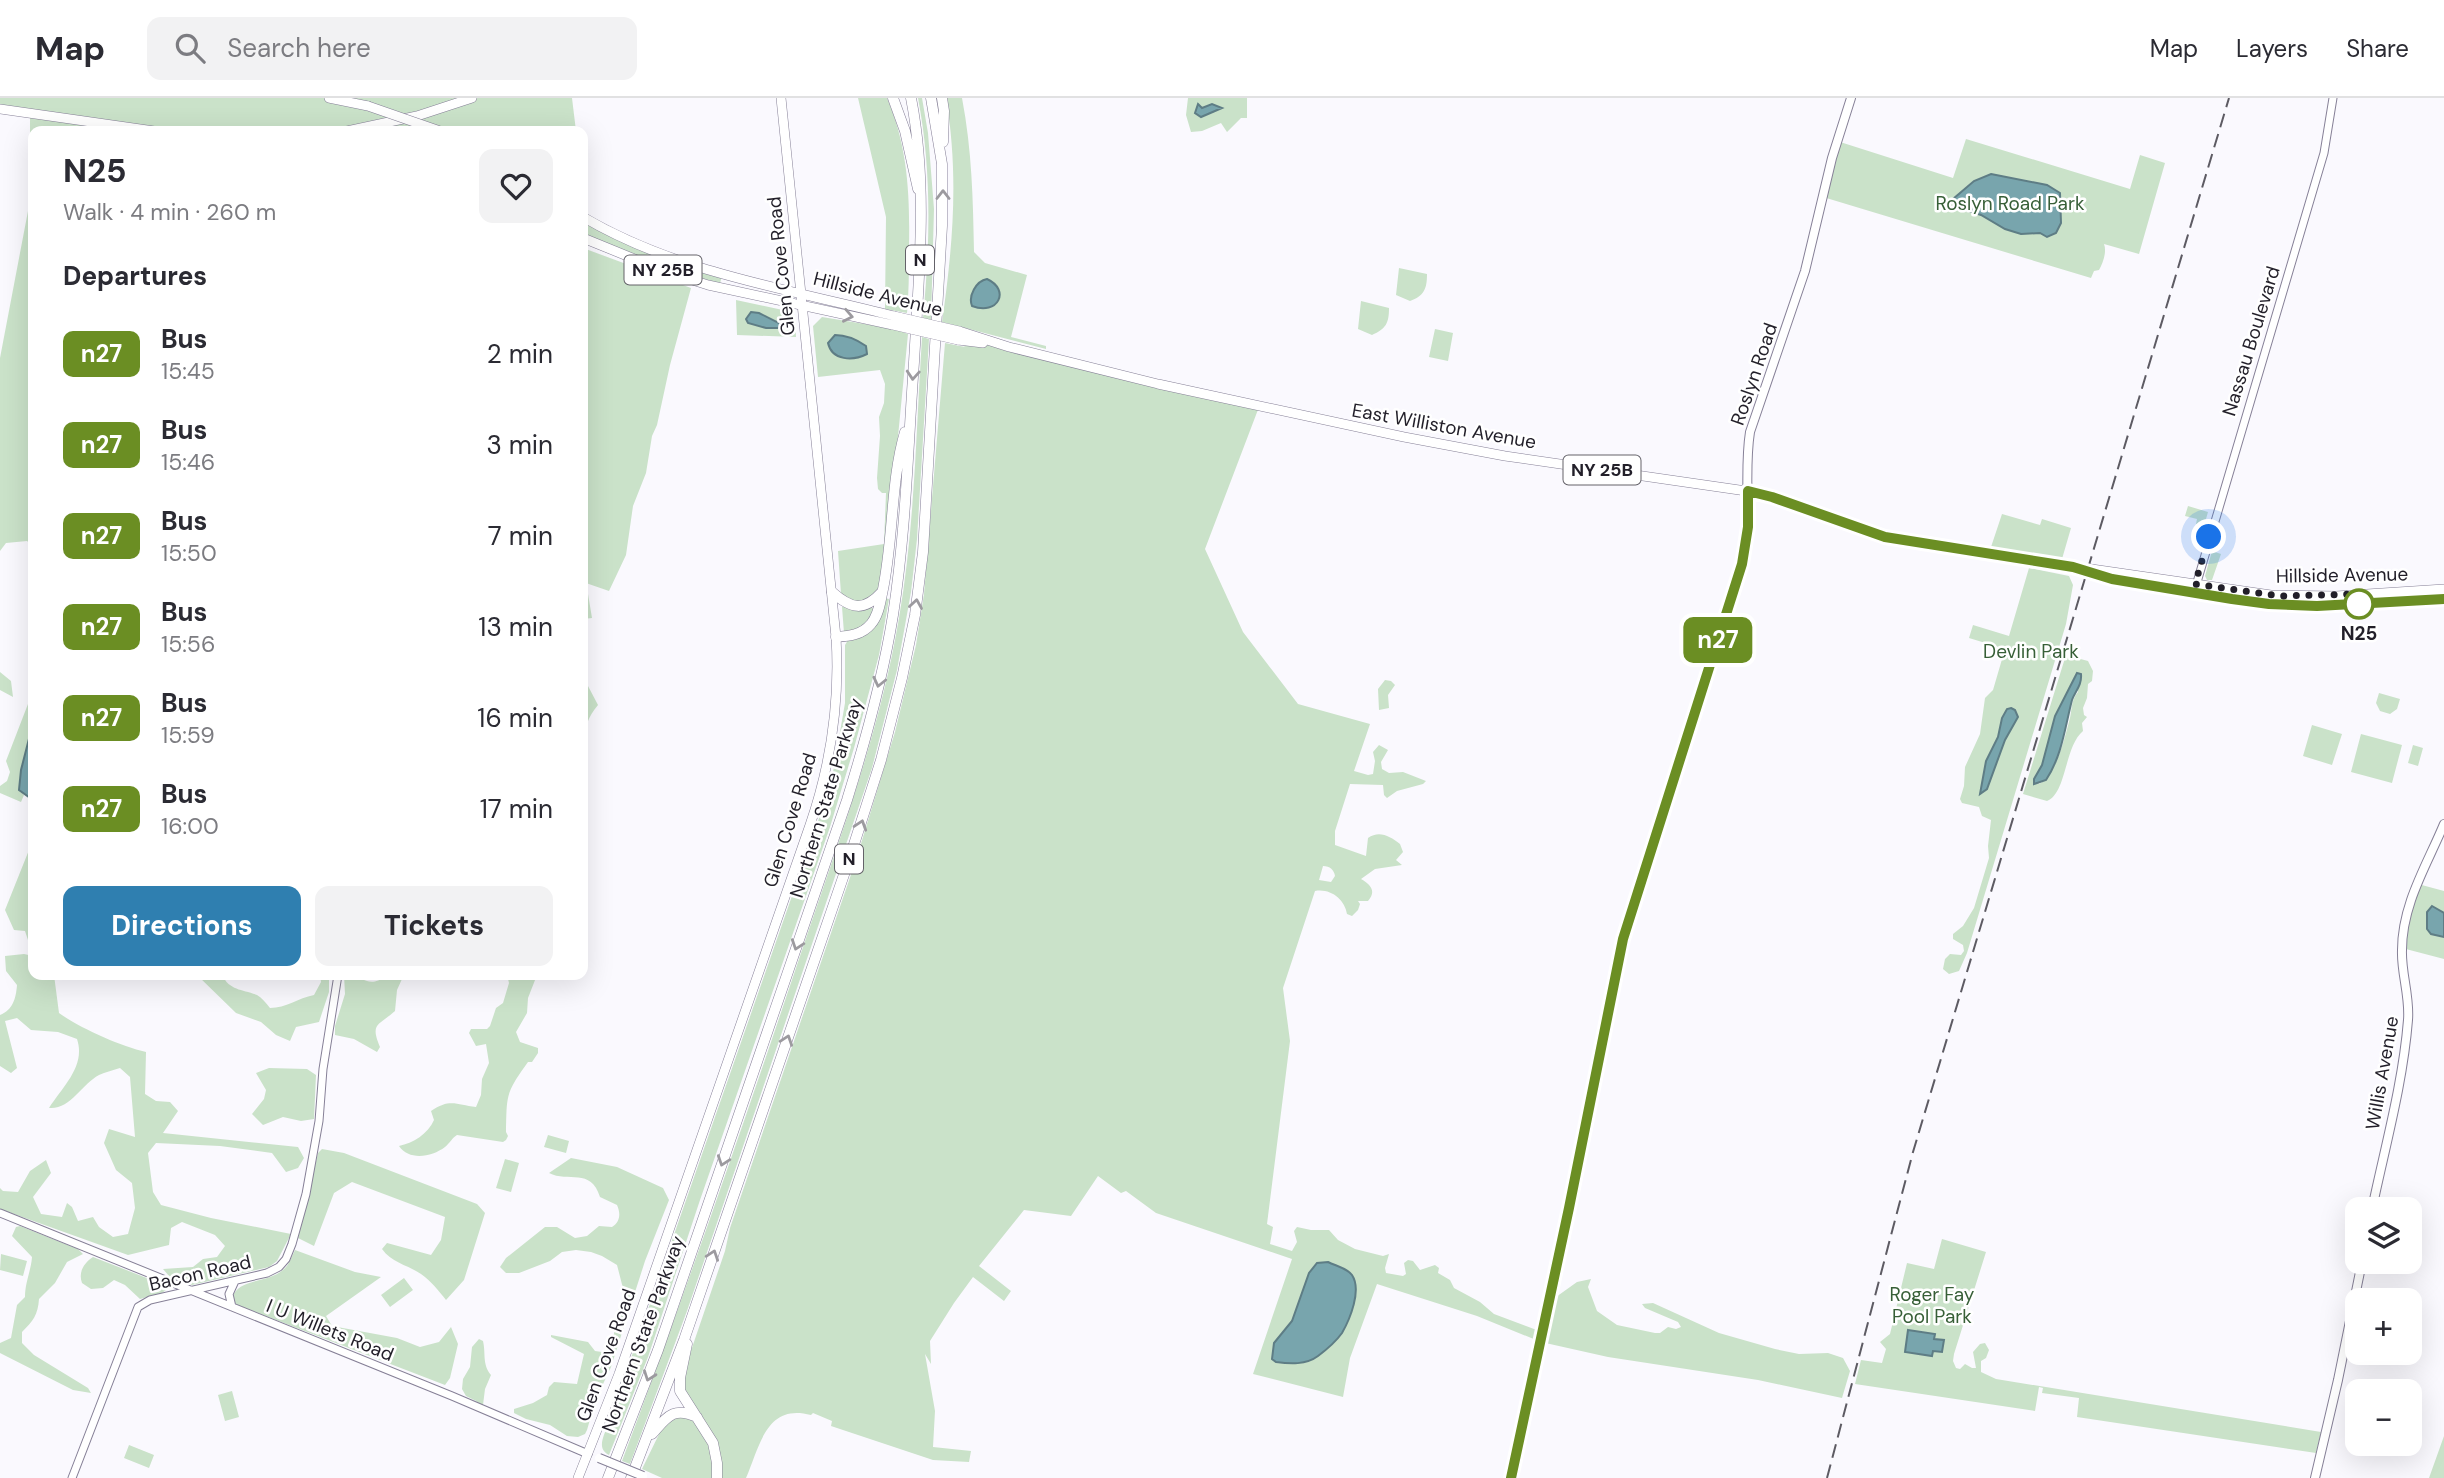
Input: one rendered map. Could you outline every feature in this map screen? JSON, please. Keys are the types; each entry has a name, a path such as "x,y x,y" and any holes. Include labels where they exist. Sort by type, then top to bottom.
{"highway":[{"path":"893,98 905,131 922,203"},
{"name":"Northern State Parkway","path":"608,1478 669,1320 847,800 885,656 901,552 922,203 918,140 911,98"},
{"name":"Northern State Parkway","path":"631,1478 691,1320 862,820 884,751 902,678 918,594 925,530 942,226 942,164 931,98"},
{"path":"937,98 942,164"},
{"path":"942,164 943,98"},
{"path":"836,637 858,634 870,625 877,614 892,535 899,454 910,415"},
{"path":"832,592 846,603 858,606 870,604 883,592"},
{"path":"691,1320 679,1382 683,1399 713,1443 717,1478"},
{"path":"647,1440 672,1414 682,1412 698,1418"}],"main road":[{"path":"329,98 368,106 426,126"},
{"path":"374,126 400,121 472,98"},
{"name":"Glen Cove Road","path":"578,1478 625,1356 817,802 834,721 838,668 836,637 781,98"},
{"name":"Roslyn Road","path":"1511,1478 1623,939 1742,564 1748,527 1750,432 1803,279 1837,141 1851,98"},
{"path":"0,109 119,126"},
{"name":"Hillside Avenue","path":"588,220 645,249 688,265 802,293 893,320 1138,379"},
{"name":"Hillside Avenue","path":"588,240 664,271 708,285 802,307 893,320"},
{"name":"East Williston Avenue","path":"1138,379 1283,413 1457,448 1748,491 1885,537 2073,567"},
{"name":"Hillside Avenue","path":"2073,567 2112,579 2271,595 2309,596 2444,589"},
{"name":"Hillside Avenue","path":"2195,588 2269,604 2300,606 2444,599"},
{"name":"Willis Avenue","path":"2374,1197 2404,1054 2408,1019 2402,956 2405,918 2444,824"},
{"path":"2315,1478 2360,1274"},
{"name":"I U Willets Road","path":"588,1454 647,1478"}],"street":[{"name":"Nassau Boulevard","path":"2195,588 2321,162 2333,98"},
{"name":"Bacon Road","path":"72,1478 138,1307 150,1300 267,1273 279,1267 286,1259 306,1194 314,1152 323,1069 337,980"},
{"name":"I U Willets Road","path":"0,1213 588,1454"},
{"path":"232,1307 229,1293 235,1280"}],"green space":[{"path":"0,98 572,98 575,126 30,126 30,113 0,109"},
{"path":"858,98 887,98 899,135 909,209 907,313 885,309 886,217"},
{"path":"918,98 922,98 928,133 934,209 931,320 923,318 928,180"},
{"path":"946,98 962,98 970,156 974,252 985,263 1027,275 1011,337 1046,346 1046,349 942,322 953,210 952,155"},
{"path":"1188,98 1247,98 1247,118 1241,118 1227,132 1221,123 1202,131 1191,132 1186,115"},
{"name":"Roslyn Road Park","path":"1966,139 2130,189 2140,155 2165,163 2139,254 2104,244 2102,264 2091,278 1823,197 1837,141 1953,178"},
{"path":"28,211 28,542 6,543 0,551 0,358"},
{"path":"588,220 722,275 719,288 588,240"},
{"path":"588,250 691,288 652,436 646,473 633,506 626,555 609,591 588,584"},
{"path":"1399,268 1427,274 1425,288 1419,297 1410,301 1396,295"},
{"path":"736,300 792,312 792,317 795,317 796,337 737,335"},
{"path":"1361,301 1389,308 1386,325 1372,335 1358,329"},
{"path":"822,317 895,329 908,334 888,539 879,590 873,597 858,603 841,594 838,551 884,544 886,493 878,489 877,478 879,417 884,403 885,384 880,370 818,377 813,326"},
{"path":"1435,329 1453,333 1448,361 1429,357"},
{"path":"922,337 929,339 917,539 911,592 897,670 872,768 687,1311 630,1464 622,1461 756,1087 841,834 880,706 899,618 909,548"},
{"path":"958,340 1009,347 1259,407 1205,549 1243,632 1298,704 1370,724 1354,771 1373,774 1373,752 1379,745 1388,750 1381,762 1382,769 1389,773 1403,772 1426,781 1397,791 1387,798 1383,785 1350,784 1335,831 1335,845 1366,856 1368,838 1376,834 1384,835 1400,844 1403,852 1396,860 1402,865 1375,869 1361,879 1370,886 1372,894 1368,901 1358,901 1358,910 1352,916 1347,914 1343,904 1332,893 1315,891 1283,988 1290,1041 1267,1224 1273,1227 1270,1244 1292,1251 1297,1242 1294,1231 1297,1227 1329,1230 1338,1240 1355,1249 1383,1256 1389,1254 1386,1273 1403,1276 1406,1274 1404,1263 1408,1260 1413,1261 1420,1270 1435,1265 1439,1268 1438,1273 1450,1280 1454,1288 1480,1302 1494,1314 1542,1332 1546,1318 1553,1312 1556,1297 1577,1282 1591,1279 1588,1287 1597,1311 1617,1325 1655,1333 1668,1327 1681,1327 1678,1322 1645,1308 1642,1304 1653,1303 1719,1333 1799,1354 1828,1353 1843,1358 1850,1371 1842,1398 1758,1380 1608,1357 1541,1342 1477,1316 1377,1284 1350,1358 1343,1397 1253,1374 1292,1259 1156,1213 1126,1191 1121,1193 1098,1176 1071,1216 1024,1210 979,1266 1011,1291 1004,1301 973,1277 930,1341 931,1364 925,1354 935,1411 933,1447 971,1451 969,1462 933,1460 831,1426 832,1421 813,1413 796,1413 784,1415 774,1421 767,1430 746,1478 720,1478 721,1465 717,1444 687,1399 682,1377 856,860 895,732 916,645 924,594 945,343 965,347","holes":["1325,866 1331,869 1335,876 1331,882 1319,880"]},
{"path":"2188,506 2208,512 2204,526 2196,524 2197,519 2185,516"},
{"path":"2002,514 2040,525 2042,519 2071,528 2062,559 1990,550"},
{"path":"2212,551 2221,554 2212,580 2207,580 2205,576"},
{"name":"Devlin Park","path":"2029,568 2069,576 2073,585 2066,624 1967,953 1959,971 1949,974 1943,969 1945,959 1950,954 1961,955 1964,951 1963,945 1953,939 1953,934 1963,926 1974,908 1989,858 1991,820 1982,816 1979,807 1962,803 1960,799 1965,767 1980,734 1985,698 1993,690 2005,649 1969,638 1973,625 2009,636"},
{"path":"588,594 592,618 588,618"},
{"path":"884,598 889,599 879,655 830,827 648,1357 609,1455 602,1446 604,1435 831,784 845,703 845,645 848,640 864,634 874,626"},
{"path":"842,607 871,607 875,610 866,626 844,633"},
{"path":"2065,658 2088,661 2093,671 2092,681 2088,684 2083,708 2087,717 2082,723 2083,731 2072,748 2058,789 2047,801 2023,794","holes":["2075,676 2078,692 2073,701 2059,755 2050,773 2039,784 2036,776 2042,765 2055,716"]},
{"path":"0,672 11,681 13,697 0,690"},
{"path":"1385,680 1395,685 1388,695 1389,708 1379,710 1378,689"},
{"path":"588,686 598,705 588,722"},
{"path":"2379,693 2400,699 2397,709 2390,714 2380,711 2376,703"},
{"path":"28,704 28,748 21,770 19,790 24,795 21,802 0,793 0,786 7,781 10,772 6,761"},
{"path":"2312,725 2342,734 2332,765 2303,756"},
{"path":"2361,734 2402,745 2392,783 2351,772"},
{"path":"2413,745 2423,748 2418,766 2408,763"},
{"path":"28,852 28,940 25,931 14,930 5,910"},
{"path":"2418,884 2444,891 2444,959 2402,948"},
{"path":"28,955 28,980 55,980 59,1013 101,1036 146,1052 145,1094 156,1101 170,1102 178,1111 163,1133 298,1147 304,1158 298,1168 286,1172 272,1153 220,1146 156,1143 148,1153 153,1192 161,1205 291,1234 277,1261 269,1267 192,1285 169,1276 163,1269 193,1267 203,1259 217,1257 225,1246 215,1235 182,1222 171,1228 169,1245 128,1255 0,1209 0,1188 3,1191 18,1192 30,1171 46,1160 51,1173 33,1197 41,1214 62,1217 67,1203 72,1207 78,1221 93,1217 99,1227 113,1237 128,1234 135,1208 132,1183 116,1170 104,1143 109,1129 135,1137 130,1077 120,1068 104,1073 63,1105 49,1108 76,1067 79,1049 77,1039 58,1032 31,1030 17,1018 5,1021 17,1068 11,1073 0,1066 0,1015 13,1003 17,985 6,971 5,956"},
{"path":"202,980 225,980 233,987 257,995 270,1008 314,995 321,980 329,980 329,992 319,1022 296,1027 290,1041 276,1035 261,1022 236,1013"},
{"path":"344,980 402,980 397,990 395,1011 377,1026 380,1047 377,1052 354,1039 335,1035 335,1026 345,994"},
{"path":"508,980 535,980 528,998 527,1013 516,1032 520,1042 538,1048 538,1053 532,1062 528,1062 511,1088 507,1102 506,1140 503,1142 457,1135 434,1153 415,1156 403,1151 399,1146 410,1143 428,1130 434,1120 431,1111 449,1103 476,1107 481,1095 482,1079 489,1063 486,1044 476,1046 469,1033 471,1029 487,1029 490,1026 496,1008 503,1003"},
{"path":"269,1068 307,1069 316,1075 314,1119 301,1121 283,1117 263,1125 252,1114 264,1099 266,1090 256,1073"},
{"path":"548,1135 569,1141 566,1153 544,1147"},
{"path":"322,1149 344,1153 477,1204 485,1213 464,1280 446,1300 425,1277 395,1261 382,1249 387,1243 431,1255 441,1240 445,1217 352,1182 334,1193 314,1246 298,1238 318,1153"},
{"path":"571,1158 617,1167 663,1188 669,1200 645,1261 611,1367 596,1399 587,1430 578,1437 567,1436 550,1425 526,1419 514,1413 514,1409 547,1395 554,1382 577,1384 584,1354 551,1335 588,1342 595,1351 608,1349 614,1334 616,1315 625,1296 617,1265 602,1256 576,1250 562,1252 550,1261 519,1273 506,1273 500,1267 506,1258 545,1227 557,1227 575,1238 587,1236 599,1226 612,1227 617,1223 617,1205 600,1197 591,1182 549,1173"},
{"path":"505,1159 519,1163 511,1192 496,1188"},
{"path":"20,1226 78,1249 83,1254 67,1262 55,1283 39,1299 34,1317 22,1332 22,1343 34,1355 88,1388 91,1393 73,1390 0,1353 0,1343 11,1338 17,1305 25,1297 32,1257 12,1236 16,1227"},
{"name":"Roger Fay Pool Park","path":"1942,1239 1986,1252 1954,1354 1956,1368 1960,1369 1965,1364 1976,1368 1973,1352 1980,1344 1985,1343 1989,1350 1986,1358 1981,1361 1981,1372 1996,1379 2321,1432 2316,1453 2077,1417 2079,1398 2042,1393 2043,1388 2039,1387 2035,1411 1855,1384 1861,1360 1882,1363 1886,1349 1880,1342 1890,1334 1907,1263 1934,1269"},
{"path":"295,1250 355,1272 381,1277 326,1316 332,1326 397,1338 420,1347 439,1342 451,1327 458,1344 450,1378 445,1385 237,1305 232,1299 240,1287 278,1274 287,1265"},
{"path":"1,1254 27,1261 23,1276 0,1270"},
{"path":"93,1257 162,1284 166,1290 140,1299 125,1285 114,1280 103,1288 91,1289 82,1283 81,1272"},
{"path":"404,1278 413,1290 390,1307 381,1295"},
{"path":"479,1339 483,1341 485,1363 491,1375 485,1389 483,1405 480,1406 466,1396 462,1389 463,1379 470,1367 472,1347"},
{"path":"232,1391 239,1417 225,1421 218,1395"},
{"path":"678,1416 693,1419 703,1433 712,1453 713,1478 662,1478 642,1469 662,1428"},
{"path":"2444,1436 2444,1478 2429,1478"},
{"path":"129,1445 154,1455 149,1468 124,1458"}],"water":[{"path":"1198,104 1202,108 1212,104 1222,108 1201,117 1195,113"},
{"path":"1991,174 2047,185 2060,193 2061,223 2056,233 2047,237 2040,233 2021,234 1959,208 1953,199 1974,181"},
{"path":"987,279 998,289 998,300 989,308 972,306 974,290 979,283"},
{"path":"751,312 781,324 778,328 766,328 748,323 746,319"},
{"path":"835,335 859,341 866,346 867,354 856,358 838,356 828,343"},
{"path":"2077,673 2081,674 2080,682 2072,700 2056,761 2046,780 2034,784 2055,716"},
{"path":"2011,708 2018,717 2005,740 1987,789 1980,794 1986,761 1998,737 2002,718 2007,709"},
{"path":"28,743 28,796 19,790"},
{"path":"2432,906 2444,913 2444,937 2431,934 2427,929 2427,912"},
{"path":"1328,1262 1347,1271 1355,1281 1354,1304 1342,1333 1313,1359 1298,1363 1276,1362 1272,1359 1274,1343 1292,1321 1309,1273 1317,1263"},
{"path":"1908,1330 1935,1334 1934,1339 1944,1340 1942,1352 1933,1351 1932,1356 1905,1352"}],"railway":[{"path":"1827,1478 1913,1152 2229,98"}],"bus line":[{"name":"n27","path":"1511,1478 1623,939 1742,564 1748,527 1748,491 1885,537 2073,567 2112,579 2232,599 2317,606 2444,599"}],"place":[{"name":"N25","path":"2359,604"}],"route":[{"path":"2209,537 2195,584 2281,596 2360,594 2359,604"}]}
